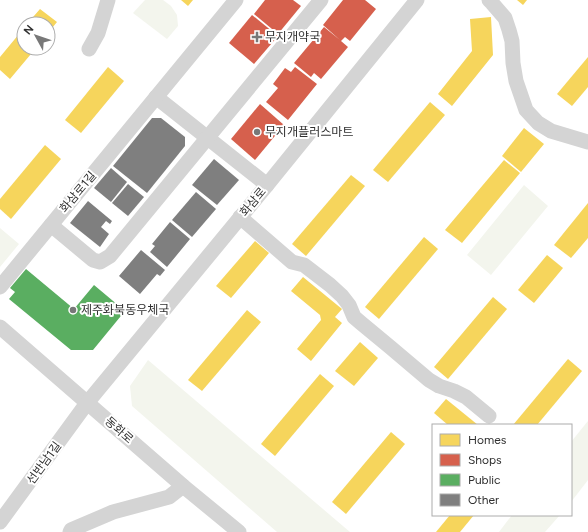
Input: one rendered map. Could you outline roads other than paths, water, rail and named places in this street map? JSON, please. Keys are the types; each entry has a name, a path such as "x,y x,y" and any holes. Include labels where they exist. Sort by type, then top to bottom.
{"street":[{"path":"89,49 98,33 108,0"},
{"name":"화삼로1길","path":"0,287 236,0"},
{"path":"51,225 93,260 100,262 110,256 321,0"},
{"name":"화삼로","path":"87,403 417,0"},
{"path":"489,0 505,18 512,41 513,64 516,81 526,110 538,123 550,131 588,142"},
{"path":"156,97 267,185"},
{"path":"240,218 292,262 304,265 330,285 342,296 357,320 429,380 438,386 466,397 489,416"},
{"name":"동화로","path":"0,327 183,486 239,532"},
{"name":"선반남1길","path":"0,522 87,403"},
{"path":"70,532 71,530 113,512 169,497 183,486"}],"place":[{"name":"무지개약국","path":"257,37"},
{"name":"무지개플러스마트","path":"257,132"},
{"name":"제주화북동우체국","path":"73,310"}]}
